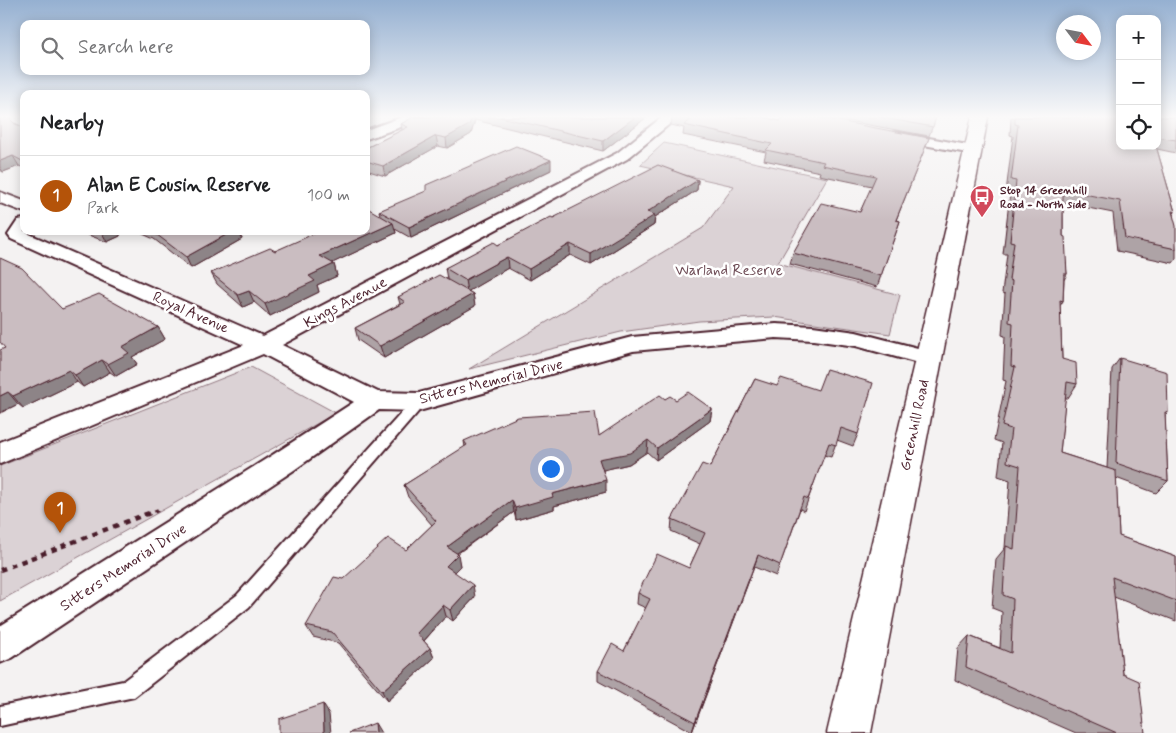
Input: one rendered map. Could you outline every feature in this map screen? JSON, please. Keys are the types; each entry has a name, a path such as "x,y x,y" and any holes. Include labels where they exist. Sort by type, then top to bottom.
{"main road":[{"name":"Greenhill Road","path":"849,733 973,151"}],"street":[{"name":"Kings Avenue","path":"0,453 264,345 628,151"},
{"path":"0,197 20,205"},
{"name":"Royal Avenue","path":"25,235 264,345 374,401"},
{"name":"Sitters Memorial Drive","path":"0,646 284,462 374,401 419,402 632,344 776,331 813,332 856,339 929,358"}],"lane":[{"path":"0,716 127,690 243,601 419,402"}],"path":[{"path":"0,570 165,508"}],"green space":[{"name":"Warland Reserve","path":"655,151 702,151 827,178 778,263 900,295 890,334 774,317 699,321 621,332 469,369 703,228 734,186 640,165"},
{"path":"251,367 336,413 0,601 0,466"}],"building":[{"path":"0,151 20,151 20,160 13,156 0,161"},
{"path":"370,151 409,151 383,166 370,162"},
{"path":"504,151 529,151 551,160 409,227 379,211 426,191 426,185"},
{"path":"772,151 924,151 896,220 900,221 881,276 793,253 821,203 860,212 876,176 822,165 824,162"},
{"path":"1015,151 1157,151 1175,212 1172,211 1176,226 1176,249 1125,238 1120,201 1063,190 1063,236 1065,237 1067,274 1064,274 1063,301 1060,300 1062,359 1076,363 1077,384 1067,382 1060,453 1116,471 1119,536 1176,557 1176,601 1112,577 1123,674 1139,681 1145,733 1117,733 966,667 969,636 1011,653 1013,599 1003,595 1006,546 1014,549 1020,466 1007,462 1011,429 1002,426 1015,367 1011,366 1013,323 1009,322 1012,281 1009,280 1014,242 1010,241 1016,181 1011,180"},
{"path":"658,165 698,180 647,212 655,215 591,254 570,244 529,269 507,257 465,280 445,268 494,242 498,245"},
{"path":"370,210 393,223 370,233"},
{"path":"157,235 226,235 186,257"},
{"path":"311,235 366,235 320,256 334,264 309,276 315,281 265,304 249,291 238,295 211,273 270,248 275,251"},
{"path":"0,258 22,268 62,309 99,294 158,327 122,347 129,353 108,364 102,360 75,375 69,370 13,396 8,392 0,396 0,350 5,348 0,342"},
{"path":"439,275 473,294 380,346 355,328 405,302 398,297"},
{"path":"1120,358 1167,372 1168,413 1165,412 1168,481 1116,463"},
{"path":"826,369 873,383 858,434 841,428 836,445 829,443 808,499 804,497 780,565 758,555 695,722 598,671 612,644 624,651 650,599 638,593 657,554 689,568 705,533 672,519 702,464 710,467 755,379 777,386 781,378 818,390"},
{"path":"688,392 712,409 657,448 648,440 630,453 599,459 606,480 552,494 553,497 515,508 512,500 447,547 458,554 446,566 473,585 450,610 443,605 417,633 430,648 382,691 332,632 306,626 334,577 343,579 388,538 406,550 436,521 404,485 467,445 464,441 518,417 595,412 599,436 660,395 665,399 670,396 676,400"},
{"path":"323,704 324,733 279,733 279,719"},
{"path":"375,723 376,733 349,733"}],"place":[{"name":"Stop 14 Greenhill Road - North side","path":"982,218"},
{"name":"Alan E Cousin Reserve","path":"60,533"}]}
